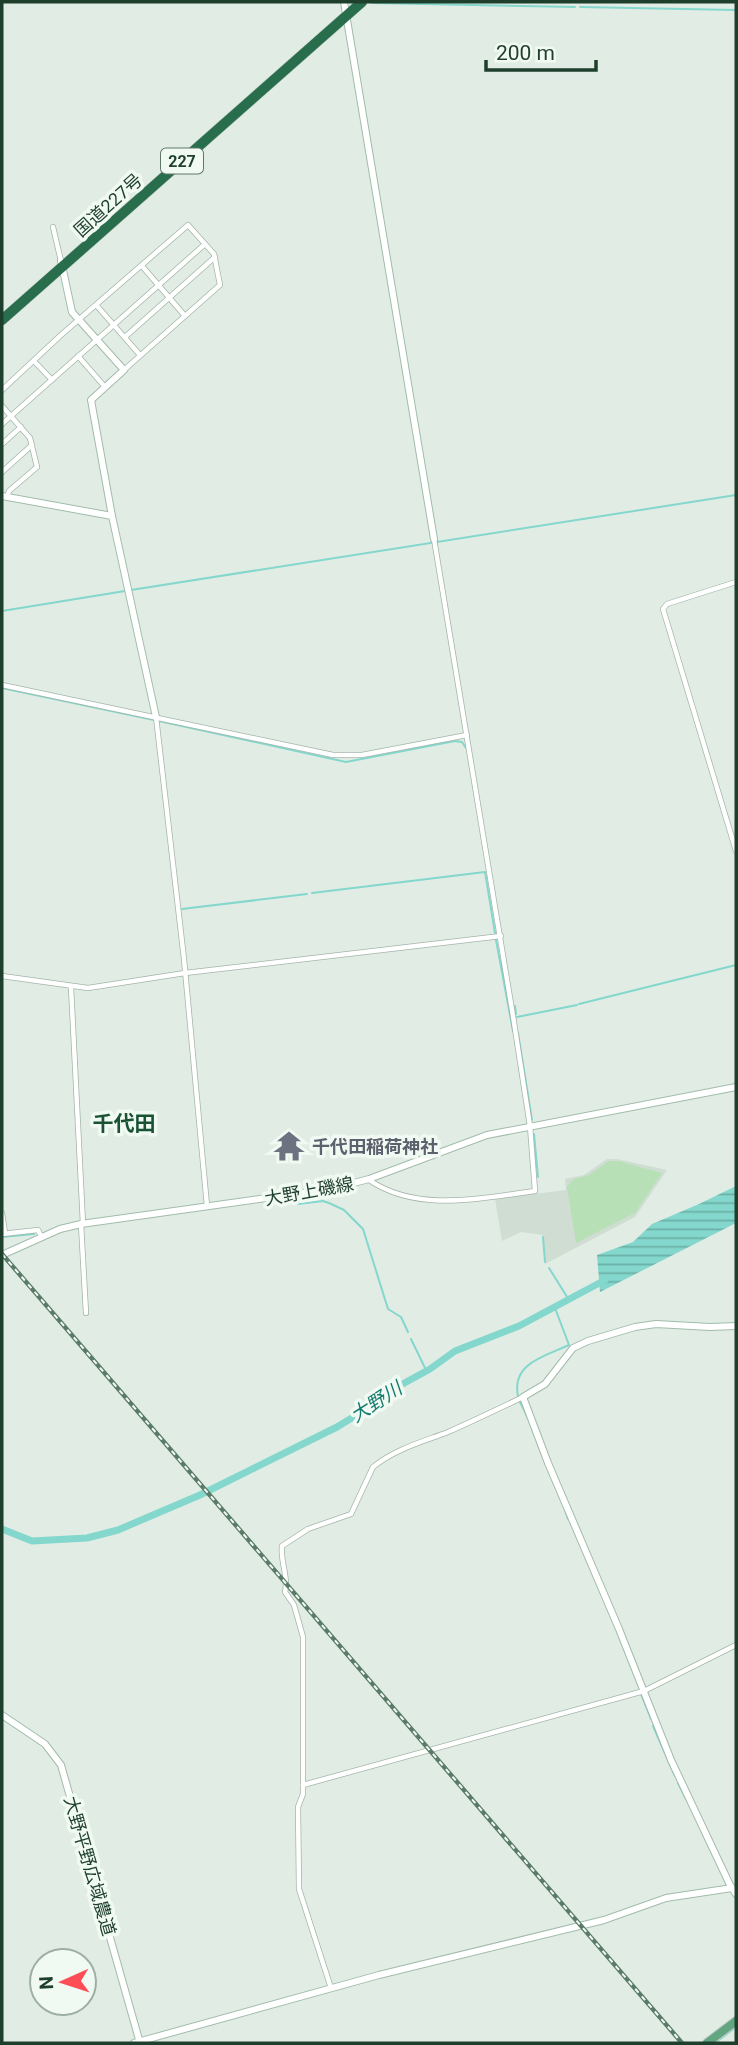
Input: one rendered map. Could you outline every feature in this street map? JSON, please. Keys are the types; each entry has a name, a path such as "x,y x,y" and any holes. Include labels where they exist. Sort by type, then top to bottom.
{"highway":[{"name":"国道227号","path":"2,320 347,7 362,2"},
{"name":"国道227号","path":"2,312 62,264"}],"main road":[{"path":"707,2043 736,2021"}],"street":[{"path":"347,7 501,936 530,1126 535,1191 462,1200 418,1199 402,1196 369,1179"},
{"path":"2,390 188,225 215,257 220,285 91,400 112,516 156,716 185,974 207,1208"},
{"path":"53,226 72,312 124,370"},
{"path":"2,424 205,244"},
{"path":"125,337 215,257"},
{"path":"142,266 185,316"},
{"path":"97,306 140,355"},
{"path":"78,356 104,387"},
{"path":"34,360 52,380"},
{"path":"2,406 30,438 37,467 4,496"},
{"path":"2,444 21,427"},
{"path":"2,472 32,445"},
{"path":"4,496 112,516"},
{"path":"736,582 667,604 663,609 736,851"},
{"path":"2,685 344,756 467,735"},
{"path":"2,976 88,988 501,936"},
{"path":"71,987 86,1313"},
{"name":"大野上磯線","path":"3,1252 41,1236 82,1224 331,1189 369,1179 487,1135 736,1087"},
{"path":"2,1213 3,1234 38,1230 41,1236"},
{"path":"331,1988 299,1888 298,1807 303,1785 303,1637 294,1605 285,1592 288,1581 282,1546 308,1529 351,1514 373,1466 379,1461 407,1446 487,1415 523,1397 545,1384 573,1348 635,1327 656,1324 736,1326"},
{"path":"138,2043 331,1988 584,1926 666,1898 735,1889 671,1760 523,1397"},
{"path":"303,1785 644,1691 736,1644"},
{"name":"大野平野広域農道","path":"2,1715 45,1744 61,1765 138,2043"}],"shaded area":[{"path":"607,1159 667,1170 635,1217 545,1264 543,1235 521,1232 502,1241 495,1199 566,1190 565,1179 584,1175"}],"green space":[{"path":"609,1161 662,1173 635,1213 576,1243 567,1187 574,1179 589,1175"}],"water":[{"path":"736,1186 736,1223 600,1292 597,1255 633,1242 652,1224"}],"waterway":[{"path":"372,3 575,7"},
{"path":"580,7 736,10"},
{"path":"131,590 736,495"},
{"path":"2,611 125,591"},
{"path":"2,688 154,720"},
{"path":"159,721 346,762 455,741 462,742 466,748"},
{"path":"312,893 485,872 495,933"},
{"path":"182,909 307,894"},
{"path":"496,940 513,1031"},
{"path":"502,965 508,1001"},
{"path":"579,1004 736,965"},
{"path":"517,1017 577,1005"},
{"path":"515,1006 516,1014"},
{"path":"518,1033 532,1120"},
{"path":"534,1134 538,1177"},
{"path":"292,1201 298,1204 323,1201 329,1203 344,1210 363,1229 388,1309 401,1317 408,1332"},
{"path":"2,1237 34,1234"},
{"path":"543,1237 545,1262"},
{"path":"549,1268 569,1300"},
{"name":"大野川","path":"2,1529 32,1541 87,1538 118,1530 200,1495 337,1427 455,1351 519,1326 605,1280"},
{"path":"518,1396 517,1385 525,1368 541,1357 569,1345 555,1308"},
{"path":"411,1339 426,1370"},
{"path":"520,1402 528,1418"},
{"path":"565,1510 568,1519"},
{"path":"641,1694 651,1719"},
{"path":"653,1726 675,1776"},
{"path":"678,1783 686,1799"},
{"path":"715,2043 736,2027"}],"railway":[{"path":"2,1254 682,2043"}],"place":[{"name":"千代田稲荷神社","path":"289,1146"}],"district":[{"name":"千代田","path":"124,1124"}]}
